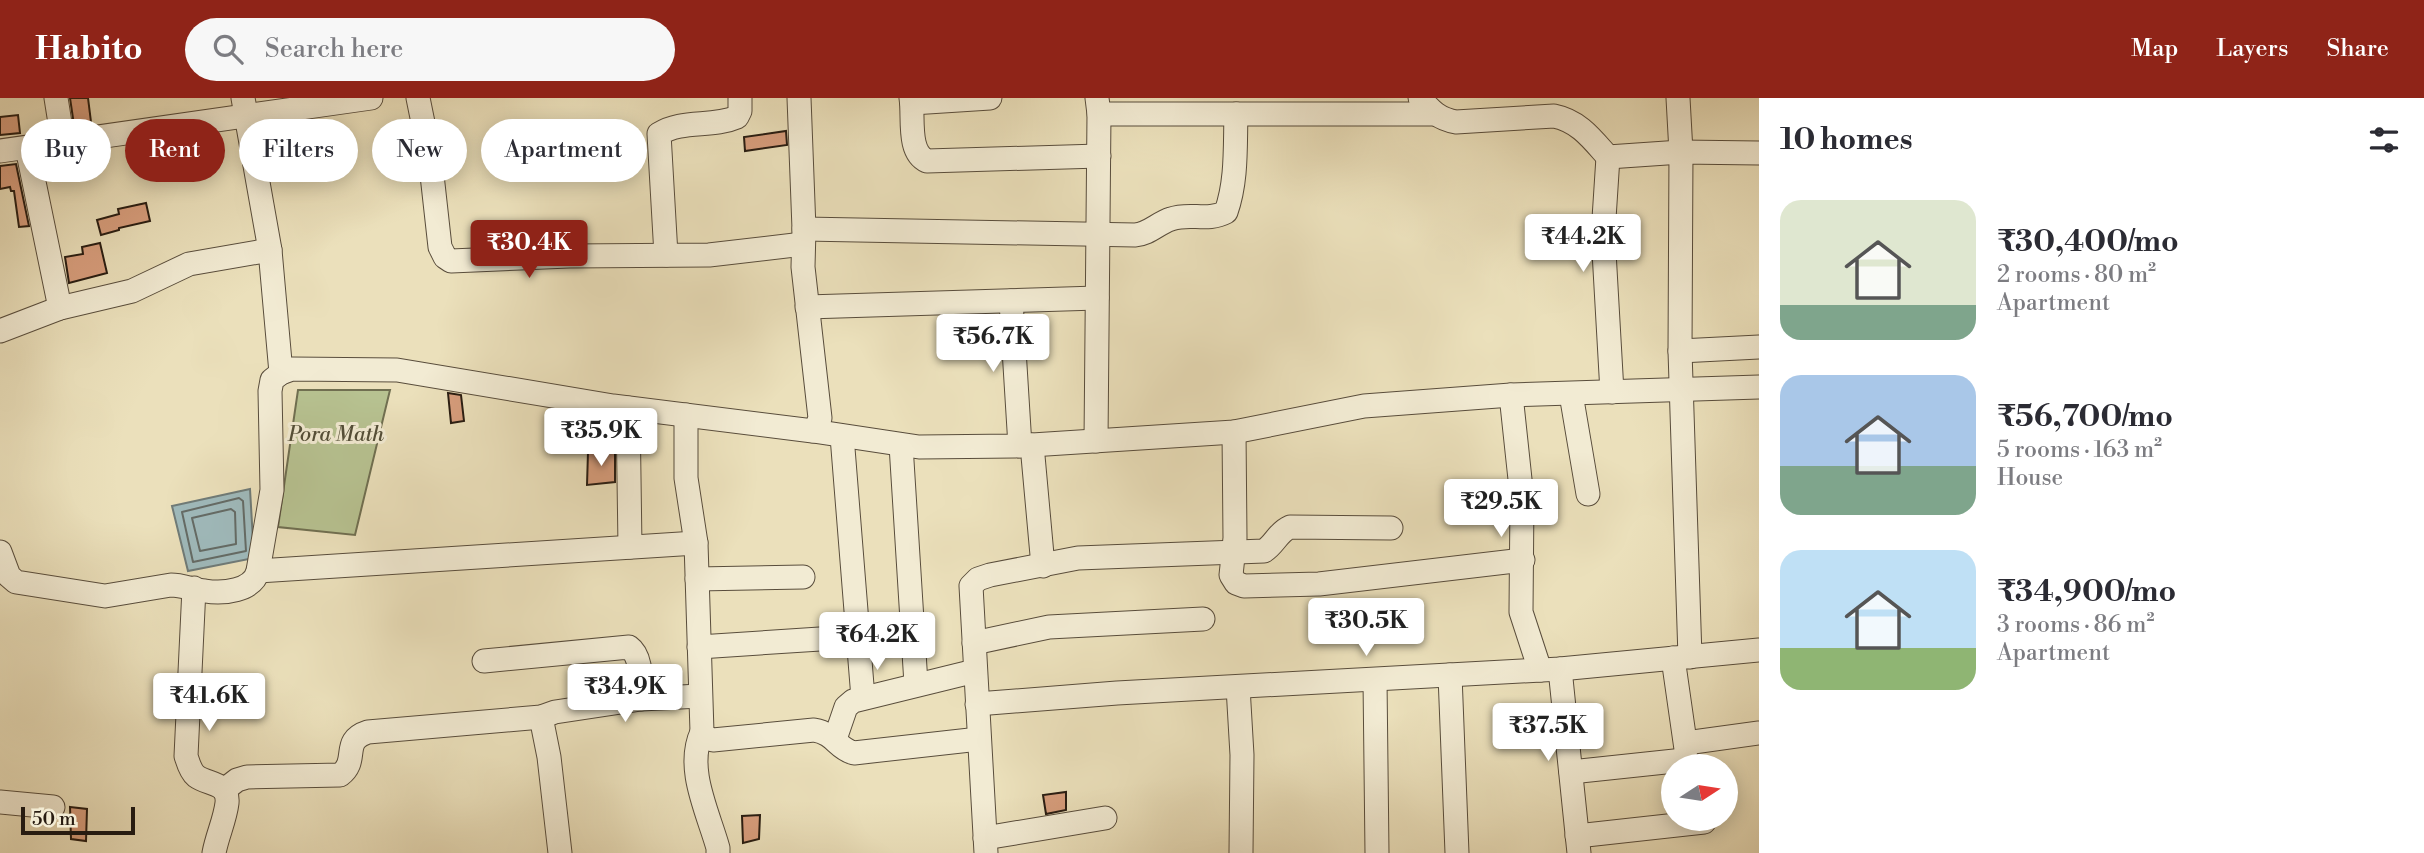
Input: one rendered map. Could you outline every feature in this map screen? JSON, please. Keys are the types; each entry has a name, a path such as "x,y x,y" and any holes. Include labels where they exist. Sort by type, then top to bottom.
{"street":[{"path":"56,98 59,119"},
{"path":"418,98 430,157 440,247 445,257 460,262 569,256 709,255 804,237 1144,234 1171,218 1207,218 1226,212 1235,165 1236,114"},
{"path":"666,255 659,134 677,126 728,121 737,117 740,98"},
{"path":"799,98 803,267 820,418 813,431"},
{"path":"983,98 911,101 915,148 919,157 927,160 1099,156"},
{"path":"1571,772 1677,762 1684,760 1686,755 1681,658 1681,152 1678,98"},
{"path":"111,133 245,107 278,110 359,99"},
{"path":"1096,442 1098,106 1236,114 1427,106 1444,120 1456,122 1517,108 1569,119 1581,127 1608,157 1603,234 1612,393"},
{"path":"245,107 270,250 281,373"},
{"path":"0,151 21,149"},
{"path":"1608,157 1681,152 1759,153"},
{"path":"34,182 61,308"},
{"path":"0,331 61,308 132,291 201,261 270,250"},
{"path":"807,307 1097,298"},
{"path":"1011,301 1026,445 1043,566"},
{"path":"1680,351 1759,347"},
{"path":"0,552 9,576 16,582 105,596 171,584 205,591 251,585 256,580 258,571 272,490 272,380 292,369 397,370 628,408 919,447 1096,442 1234,432 1364,406 1511,395 1759,387"},
{"path":"1571,394 1588,494"},
{"path":"1511,395 1522,498 1521,612 1550,670 1571,772 1578,844 1661,830"},
{"path":"628,408 630,547"},
{"path":"686,415 686,478 696,542 702,732 695,752 697,778 718,853"},
{"path":"1234,432 1234,553 1231,575 1236,583 1244,586 1318,584 1523,561"},
{"path":"842,436 863,698"},
{"path":"901,445 916,684"},
{"path":"1105,818 985,845 971,586 978,579 990,575 1088,558 1264,551 1272,546 1282,530 1290,527 1391,528"},
{"path":"258,571 696,542"},
{"path":"697,579 803,577"},
{"path":"194,588 186,756 196,776 218,783 228,801 214,853"},
{"path":"974,643 1049,627 1203,619"},
{"path":"699,648 820,639"},
{"path":"484,660 629,647 637,658 641,699"},
{"path":"977,704 1550,670 1759,650"},
{"path":"835,739 846,707 853,701 975,671"},
{"path":"1450,675 1457,853"},
{"path":"1375,680 1377,853"},
{"path":"1238,687 1242,755 1241,853"},
{"path":"224,790 237,779 340,775 350,764 353,740 368,732 541,717 555,712 641,699 700,696"},
{"path":"541,717 549,757 560,853"},
{"path":"702,732 713,740 814,730 826,733 845,751 854,753 979,739"},
{"path":"1686,743 1759,733"},
{"path":"0,802 53,807"}],"green space":[{"name":"Pora Math","path":"298,390 390,390 355,535 278,527"}],"water":[{"path":"250,489 254,558 188,571 172,506"}],"building":[{"path":"70,98 88,98 91,119 73,119"},
{"path":"18,115 20,133 0,135 0,117"},
{"path":"786,131 787,145 745,151 744,137"},
{"path":"16,164 29,226 19,227 14,191 11,191 10,187 0,189 0,166"},
{"path":"146,203 150,221 101,235 97,220 119,214 118,209"},
{"path":"100,243 107,273 69,283 65,257 83,254 82,247"},
{"path":"448,393 461,395 464,421 451,423"},
{"path":"615,451 615,482 587,485 588,452"},
{"path":"1066,792 1066,810 1046,814 1043,795"},
{"path":"70,807 87,809 86,841 71,839"},
{"path":"760,815 759,839 743,843 742,816"}]}
